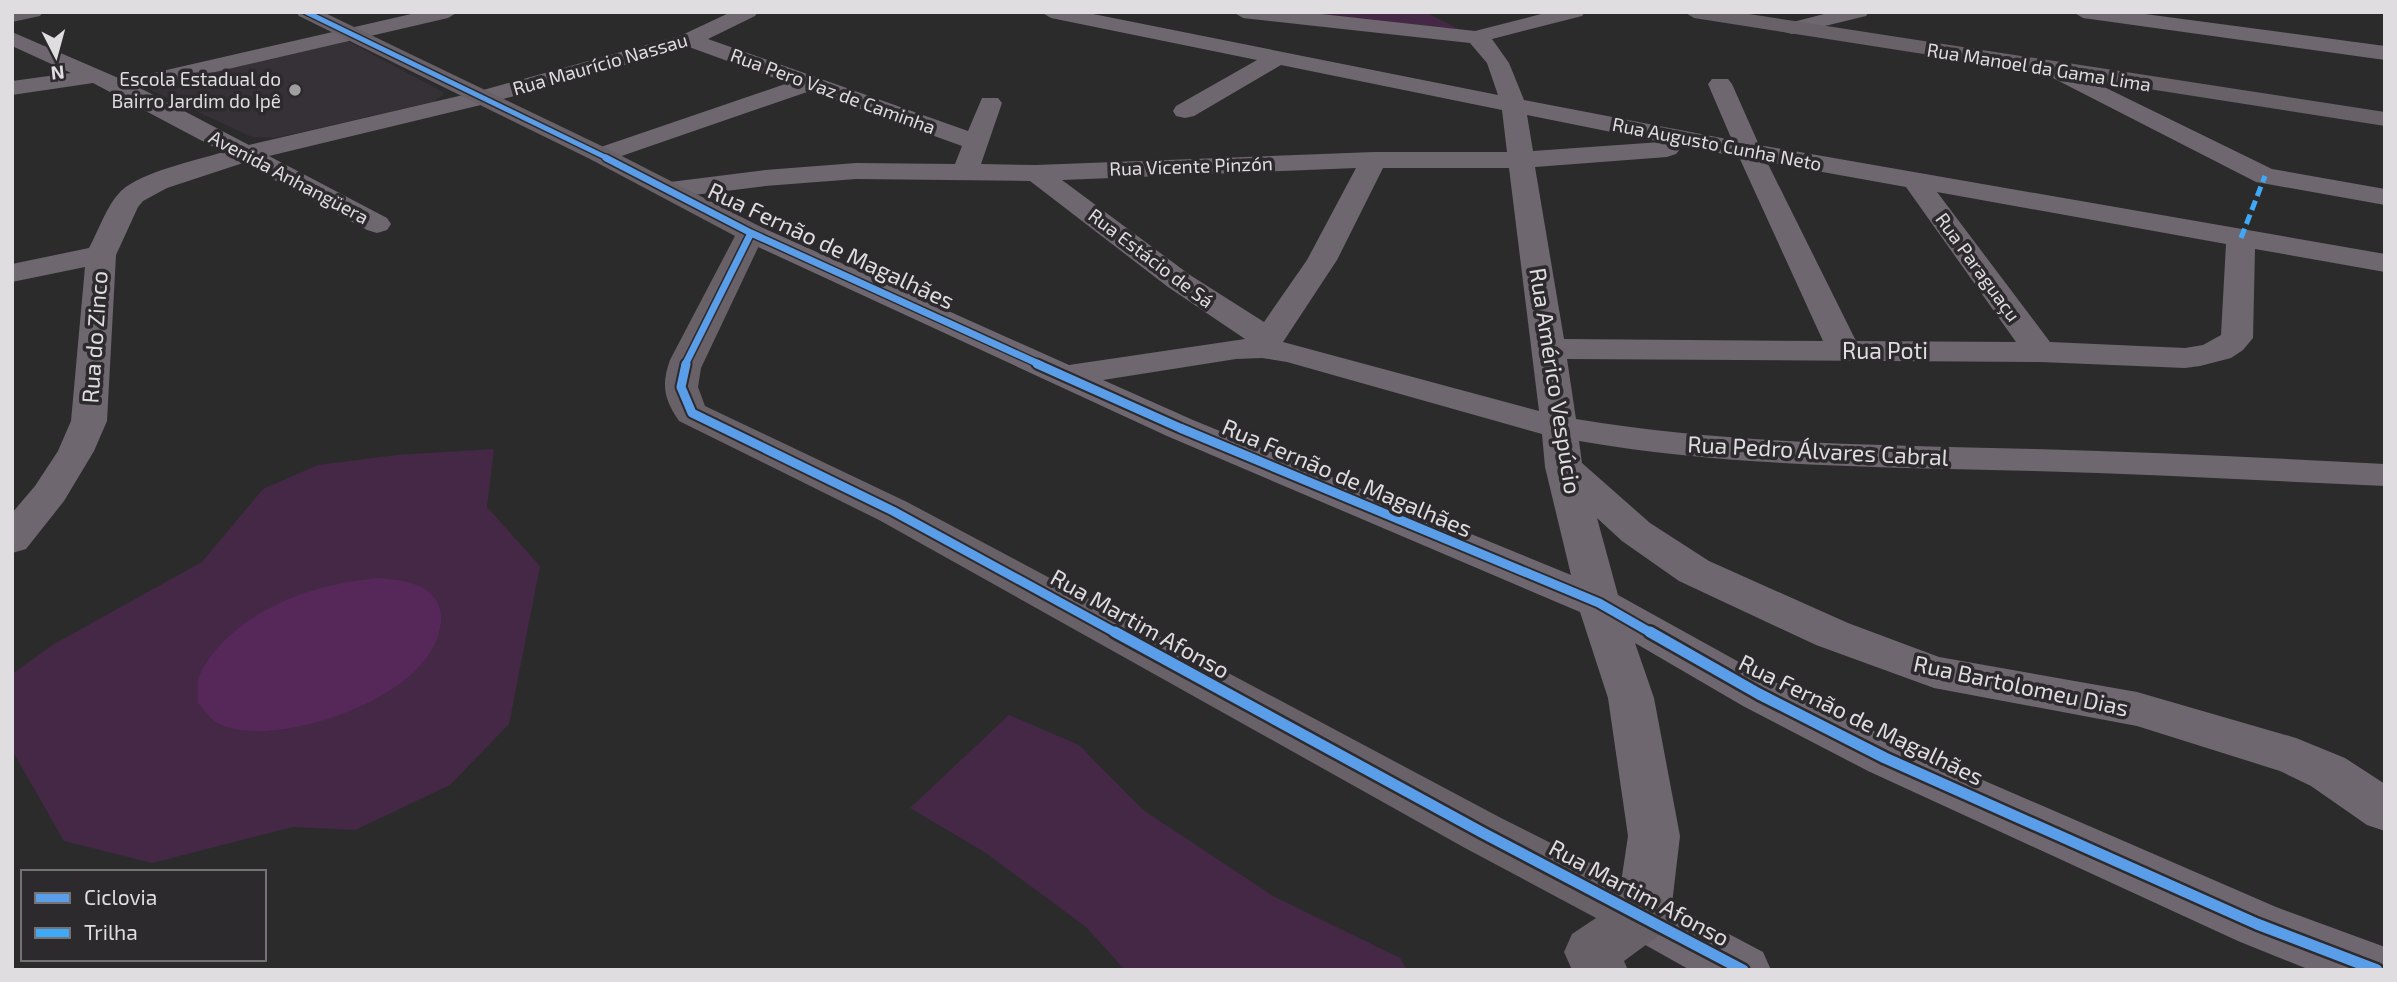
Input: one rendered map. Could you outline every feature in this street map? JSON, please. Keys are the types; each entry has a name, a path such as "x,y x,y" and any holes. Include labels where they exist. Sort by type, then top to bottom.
{"street":[{"path":"12,16 33,12"},
{"name":"Rua Fernão de Magalhães","path":"306,12 601,155 751,233 1180,428 1599,603 1759,694 1885,758 2257,924 2377,970"},
{"path":"121,86 447,12"},
{"name":"Rua Maurício Nassau","path":"243,154 481,98 690,40 748,12"},
{"name":"Rua Augusto Cunha Neto","path":"1051,12 1145,33 1513,103 1714,145 2385,263"},
{"path":"1243,12 1475,37 1575,12"},
{"name":"Rua Manoel da Gama Lima","path":"1694,12 2385,119"},
{"path":"1792,28 1858,12"},
{"path":"2083,12 2385,53"},
{"name":"Rua Américo Vespúcio","path":"1475,37 1482,41 1498,63 1513,103 1561,447 1599,603 1631,698 1654,836 1643,916"},
{"name":"Avenida Anhangüera","path":"12,38 121,86 377,224"},
{"name":"Rua Pero Vaz de Caminha","path":"690,40 976,142"},
{"path":"1185,111 1278,57"},
{"path":"2055,70 2265,176 2385,197"},
{"path":"12,88 94,76"},
{"path":"601,155 810,83"},
{"path":"1720,84 1844,351"},
{"path":"965,172 990,103"},
{"name":"Rua Vicente Pinzón","path":"670,190 810,174 1036,173 1374,160 1522,160 1714,145"},
{"name":"Rua do Zinco","path":"12,540 50,493 76,451 89,421 101,255 125,204 133,195 158,183 243,154"},
{"path":"1064,376 1265,344 1322,260 1374,160"},
{"name":"Rua Estácio de Sá","path":"1036,173 1265,344"},
{"name":"Rua Paraguaçu","path":"1916,182 2040,352"},
{"name":"Rua Martim Afonso","path":"751,233 687,359 680,380 682,398 692,413 893,511 1483,833 1743,970"},
{"name":"Rua Poti","path":"1549,349 2040,352 2185,358 2220,352 2237,338 2241,238"},
{"path":"12,273 101,255"},
{"name":"Rua Pedro Álvares Cabral","path":"1265,344 1561,447 1647,442 1823,455 2078,461 2385,475"},
{"name":"Rua Bartolomeu Dias","path":"1561,447 1636,532 1694,570 1832,635 1934,672 2137,709 2296,757 2328,772 2385,811"},
{"path":"1600,970 1592,952 1643,916"}],"shaded area":[{"path":"1279,12 1437,12 1429,14 1459,29"},
{"name":"Escola Estadual do Bairro Jardim do Ipê","path":"342,38 443,92 443,95 433,102 275,138 252,137 146,88"},
{"path":"494,449 487,507 540,566 509,724 450,785 355,830 293,827 152,863 64,841 12,750 12,674 54,644 202,562 263,489 318,465 397,455"},
{"path":"380,578 406,582 425,589 435,599 441,613 434,646 418,667 396,686 340,715 282,729 251,731 227,727 212,719 198,703 198,681 202,670 224,641 240,627 277,604 296,596 337,584"},
{"path":"1009,715 1079,745 1143,810 1273,896 1400,958 1407,970 1125,970 1086,927 986,853 910,808"}],"marked path":[{"path":"2241,238 2265,176"}],"cycle path":[{"path":"306,12 601,155 751,233 1180,428 1599,603 1759,694 1885,758 2257,924 2377,970"},
{"path":"751,233 684,368 682,393 692,413 893,511 1483,833 1743,970"}],"place":[{"name":"Escola Estadual do Bairro Jardim do Ipê","path":"295,90"}]}
